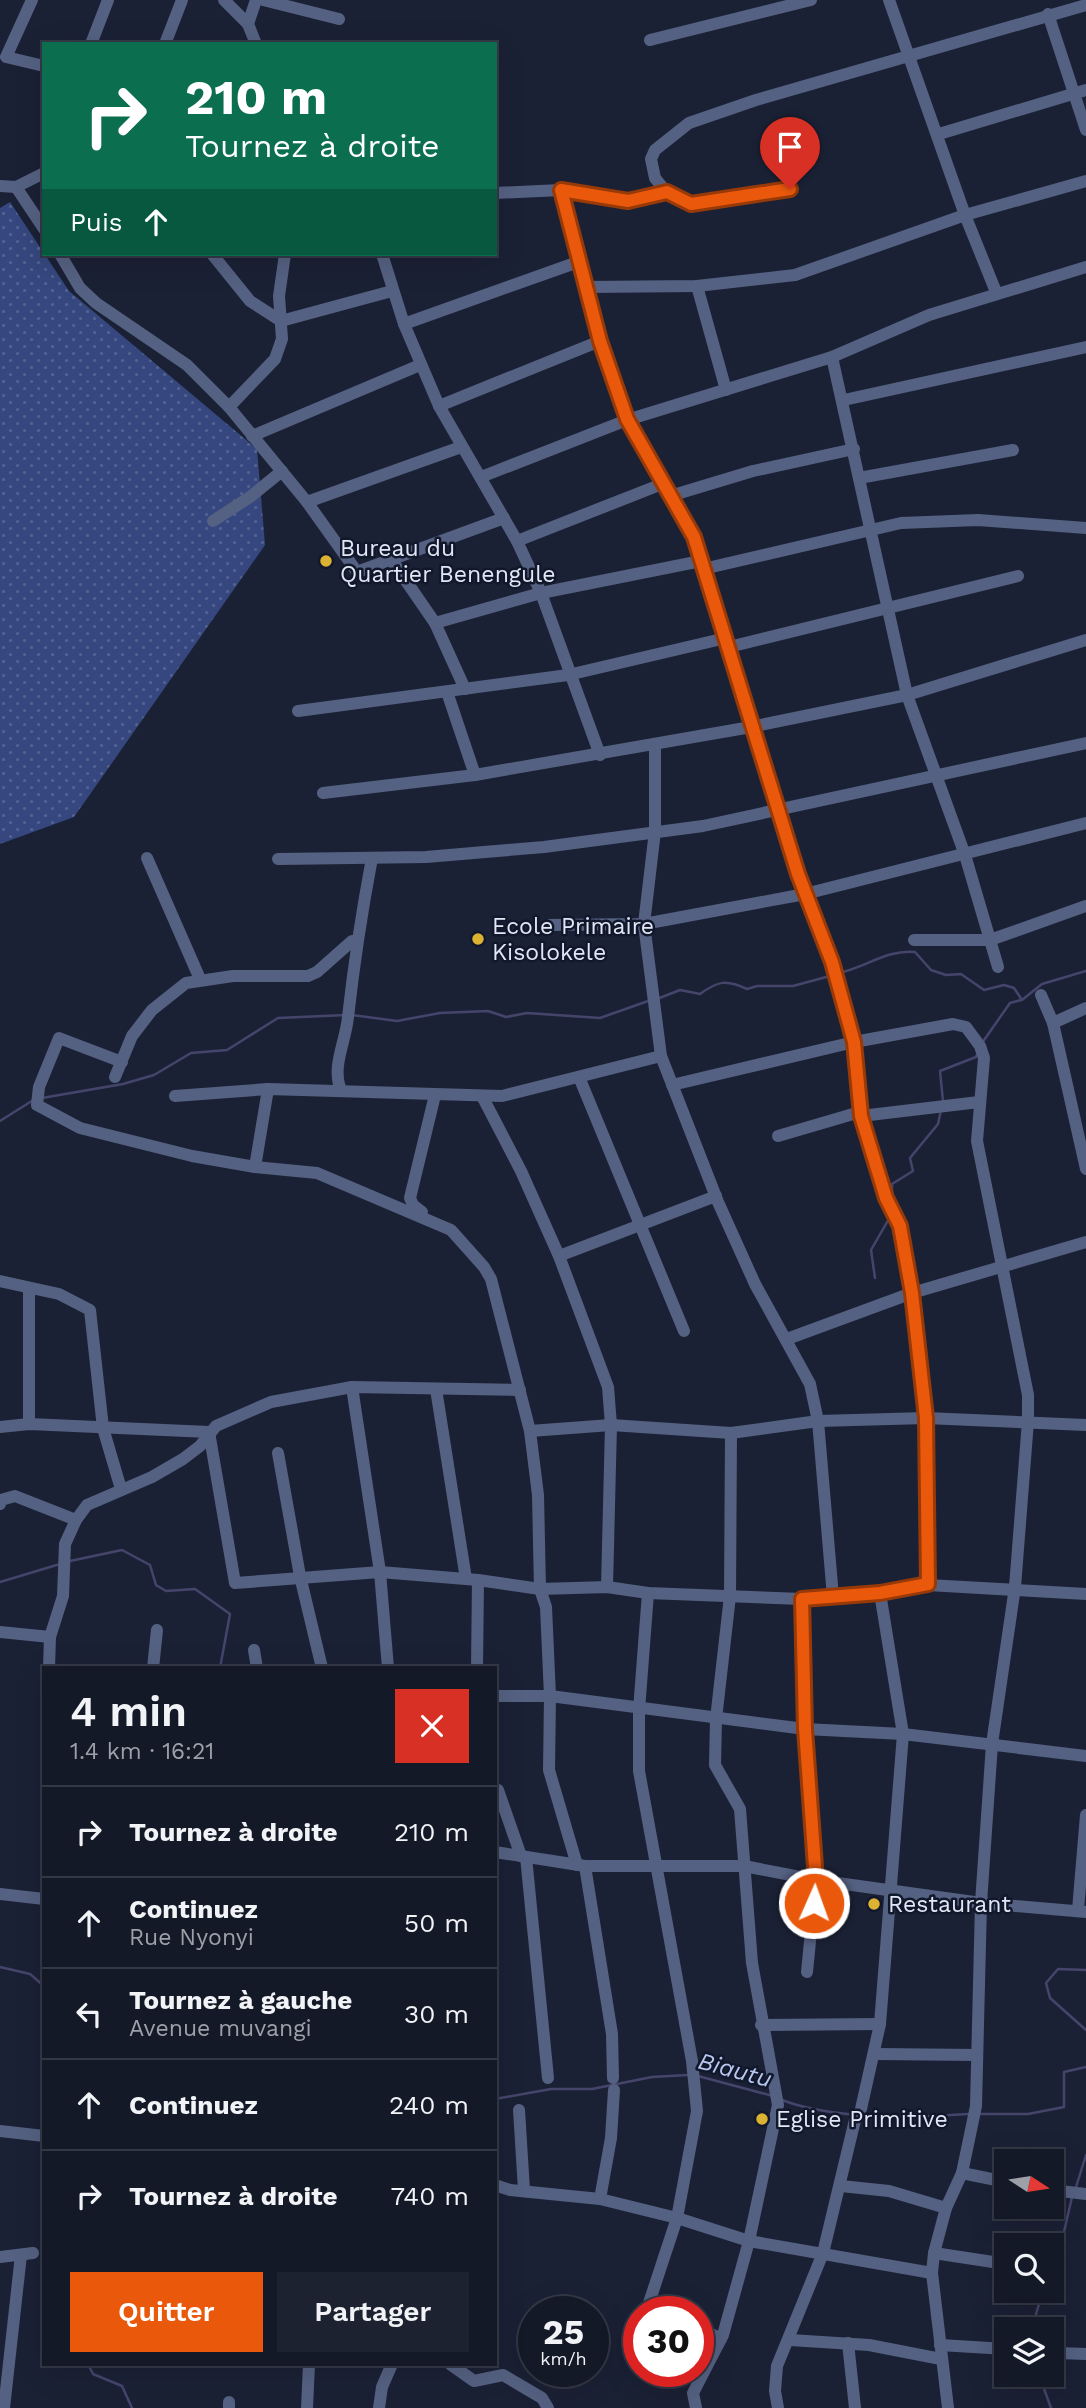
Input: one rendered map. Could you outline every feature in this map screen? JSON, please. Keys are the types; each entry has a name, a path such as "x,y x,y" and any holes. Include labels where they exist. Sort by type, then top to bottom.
{"street":[{"path":"32,0 6,57 42,66"},
{"path":"92,42 108,0"},
{"path":"166,42 182,0"},
{"path":"224,0 248,24 255,42"},
{"path":"248,24 256,0"},
{"path":"263,0 339,19"},
{"path":"650,40 775,5 811,0"},
{"path":"889,0 939,134 965,215 996,292"},
{"path":"790,189 691,204 667,192 655,178 651,159 655,149 689,123 908,55 1086,5"},
{"path":"1048,14 1086,130"},
{"path":"939,134 1086,90"},
{"path":"0,186 16,187 42,174"},
{"path":"585,287 697,286 794,275 965,215 1086,181"},
{"path":"16,187 42,226"},
{"path":"497,193 561,190 628,201 667,192"},
{"path":"561,190 600,341 627,419 694,537 728,643 751,727 805,894 835,974 854,1042 861,1114 886,1198 900,1226 912,1293 926,1418 928,1584"},
{"path":"61,256 80,288 96,303 187,365 229,407 307,502 357,572 504,518"},
{"path":"214,256 250,301 281,321 392,291"},
{"path":"229,407 275,359 282,339 279,296 285,256"},
{"path":"383,256 404,324 439,406 460,447 481,477 517,541 541,593 568,675 600,755"},
{"path":"404,324 578,262"},
{"path":"481,477 627,419 832,357 929,314 1086,267"},
{"path":"697,286 726,390"},
{"path":"439,406 600,341"},
{"path":"844,400 1086,347"},
{"path":"832,357 844,400 869,529 907,695 965,855 998,967"},
{"path":"252,436 420,365"},
{"path":"307,502 460,447"},
{"path":"670,496 753,471 854,449"},
{"path":"859,478 1013,450"},
{"path":"213,521 250,498 282,471"},
{"path":"517,541 662,484"},
{"path":"435,623 541,593 702,565 901,523 978,520 1086,528"},
{"path":"391,559 435,623 465,689"},
{"path":"298,711 568,675 887,609 1018,576"},
{"path":"323,793 475,775 751,727 907,695 1086,640"},
{"path":"447,692 475,775"},
{"path":"278,859 426,858 544,847 703,826 1086,743"},
{"path":"655,744 655,831 644,924 661,1056 716,1196 755,1284 810,1384 818,1421 833,1597"},
{"path":"550,926 644,924 805,894 1086,823"},
{"path":"147,858 200,979"},
{"path":"341,1090 336,1079 348,1015 356,941 372,858"},
{"path":"914,940 990,940 1086,906"},
{"path":"115,1077 132,1036 152,1010 186,983 200,979 308,976 356,941"},
{"path":"1041,995 1053,1023 1086,1168"},
{"path":"1053,1023 1086,1008"},
{"path":"672,1085 854,1042 953,1024 966,1027 980,1046 984,1058 977,1141 1028,1395 1028,1421 1015,1587 992,1744 981,1903 975,2112 961,2173 946,2208 934,2253 932,2273 948,2408"},
{"path":"122,1062 59,1038 39,1087 37,1105 80,1128 254,1167 317,1173 430,1218"},
{"path":"175,1096 268,1089 502,1096 661,1056"},
{"path":"579,1077 684,1331"},
{"path":"254,1167 268,1089"},
{"path":"435,1095 410,1198 413,1205 451,1230 485,1266 530,1431 538,1495 540,1589 545,1606 550,1696 549,1770 581,1866 612,2034 614,2084 611,2138 600,2199"},
{"path":"482,1096 521,1171 559,1256 608,1387 611,1425 607,1587"},
{"path":"778,1136 861,1114 979,1102"},
{"path":"559,1256 716,1196"},
{"path":"787,1339 912,1293 1086,1242"},
{"path":"0,1281 59,1294 90,1310 103,1428 121,1489"},
{"path":"29,1288 29,1424"},
{"path":"0,1427 29,1424 209,1432 271,1402 352,1387 520,1390"},
{"path":"352,1387 380,1572 388,1666"},
{"path":"436,1389 472,1579 477,1666"},
{"path":"530,1431 611,1425 731,1433 818,1421 926,1418 1086,1425"},
{"path":"49,1666 50,1637 63,1596 65,1544 76,1520 87,1504 152,1477 183,1459 200,1446 209,1432"},
{"path":"209,1432 235,1583 380,1572 472,1579 540,1589 607,1587 648,1592 802,1599 880,1593 928,1584 1015,1587 1086,1594"},
{"path":"696,2408 693,2393 721,2339 749,2241 778,2101 761,2025 740,1809 715,1765 716,1719 730,1596 731,1433"},
{"path":"278,1453 300,1576 322,1666"},
{"path":"0,1504 1,1500 15,1496 76,1520"},
{"path":"648,1592 639,1710 639,1771 692,2061 697,2111 677,2218 651,2296"},
{"path":"778,2408 775,2391 777,2366 790,2340 823,2253 875,2054 880,2024 903,1734 880,1593"},
{"path":"802,1599 805,1729 816,1880 807,1972"},
{"path":"153,1666 157,1630"},
{"path":"0,1632 50,1637"},
{"path":"254,1650 257,1666"},
{"path":"497,1696 550,1696 639,1710 805,1729 903,1734 1086,1756"},
{"path":"498,1790 524,1856 548,2078"},
{"path":"497,1852 581,1866 744,1866 816,1880 981,1903 1082,1911 1086,1815"},
{"path":"0,1894 42,1899"},
{"path":"761,2025 880,2024"},
{"path":"875,2054 977,2055"},
{"path":"519,2110 524,2190"},
{"path":"0,2131 42,2136"},
{"path":"961,2173 994,2180"},
{"path":"497,2185 600,2199 677,2218 749,2241 932,2273"},
{"path":"841,2186 889,2191 946,2208"},
{"path":"1064,2191 1086,2194"},
{"path":"934,2253 994,2262"},
{"path":"0,2257 27,2254 4,2408"},
{"path":"714,2336 721,2339"},
{"path":"790,2340 848,2343 942,2359"},
{"path":"848,2343 855,2408"},
{"path":"940,2345 994,2348"},
{"path":"1064,2353 1086,2354"},
{"path":"307,2408 309,2366"},
{"path":"379,2408 382,2388 391,2366"},
{"path":"453,2366 474,2381 503,2375 542,2398 548,2408"}],"shaded area":[{"path":"10,202 42,250 42,256 46,256 69,291 257,449 265,545 74,817 0,844 0,208"}],"waterway":[{"path":"839,973 896,953 915,952 931,970 946,975 961,974 984,990 1004,985 1014,988 1022,1000 1042,984 1086,971"},
{"path":"657,999 680,990 700,994 722,983 747,989 757,986 793,986 830,976"},
{"path":"352,1015 397,1021 440,1013 488,1011 506,1017 527,1013 600,1018 651,1000"},
{"path":"982,1043 1010,1003 1021,1000"},
{"path":"42,1098 123,1084 154,1075 191,1053 227,1050 278,1018 346,1015"},
{"path":"943,1101 940,1071 976,1057 978,1052"},
{"path":"0,1121 35,1099"},
{"path":"892,1200 892,1184 913,1171 910,1158 938,1124 941,1110"},
{"path":"875,1278 871,1250 890,1217"},
{"path":"70,1561 122,1550 150,1565 156,1585 166,1591 195,1589 230,1614 220,1666"},
{"path":"0,1582 60,1564"},
{"name":"Biautu","path":"0,1967 30,1974 42,1984"},
{"name":"Biautu","path":"1086,1970 1058,1969 1046,1983 1050,1998 1086,2030"},
{"name":"Biautu","path":"979,2114 1028,2114 1064,2107 1064,2072 1086,2067"},
{"name":"Biautu","path":"497,2099 551,2089 592,2089 652,2077 688,2075"},
{"name":"Biautu","path":"698,2076 773,2096"},
{"name":"Biautu","path":"782,2100 825,2111 874,2116 969,2114"},
{"path":"1076,2187 1086,2155"},
{"path":"1064,2233 1072,2197"},
{"path":"1037,2317 1039,2303"},
{"path":"89,2366 93,2374 122,2386 132,2408"},
{"path":"1043,2387 1051,2408"}],"place":[{"name":"Bureau du Quartier Benengule","path":"326,561"},
{"name":"Ecole Primaire Kisolokele","path":"478,939"},
{"name":"Restaurant","path":"874,1904"},
{"name":"Eglise Primitive","path":"762,2119"}],"route":[{"path":"790,189 691,204 667,192 628,201 600,194 561,190 600,341 627,419 694,537 798,874 832,962 854,1042 861,1116 886,1198 900,1226 912,1293 926,1418 928,1584 880,1593 802,1599 805,1729 816,1880 814,1903"}]}
